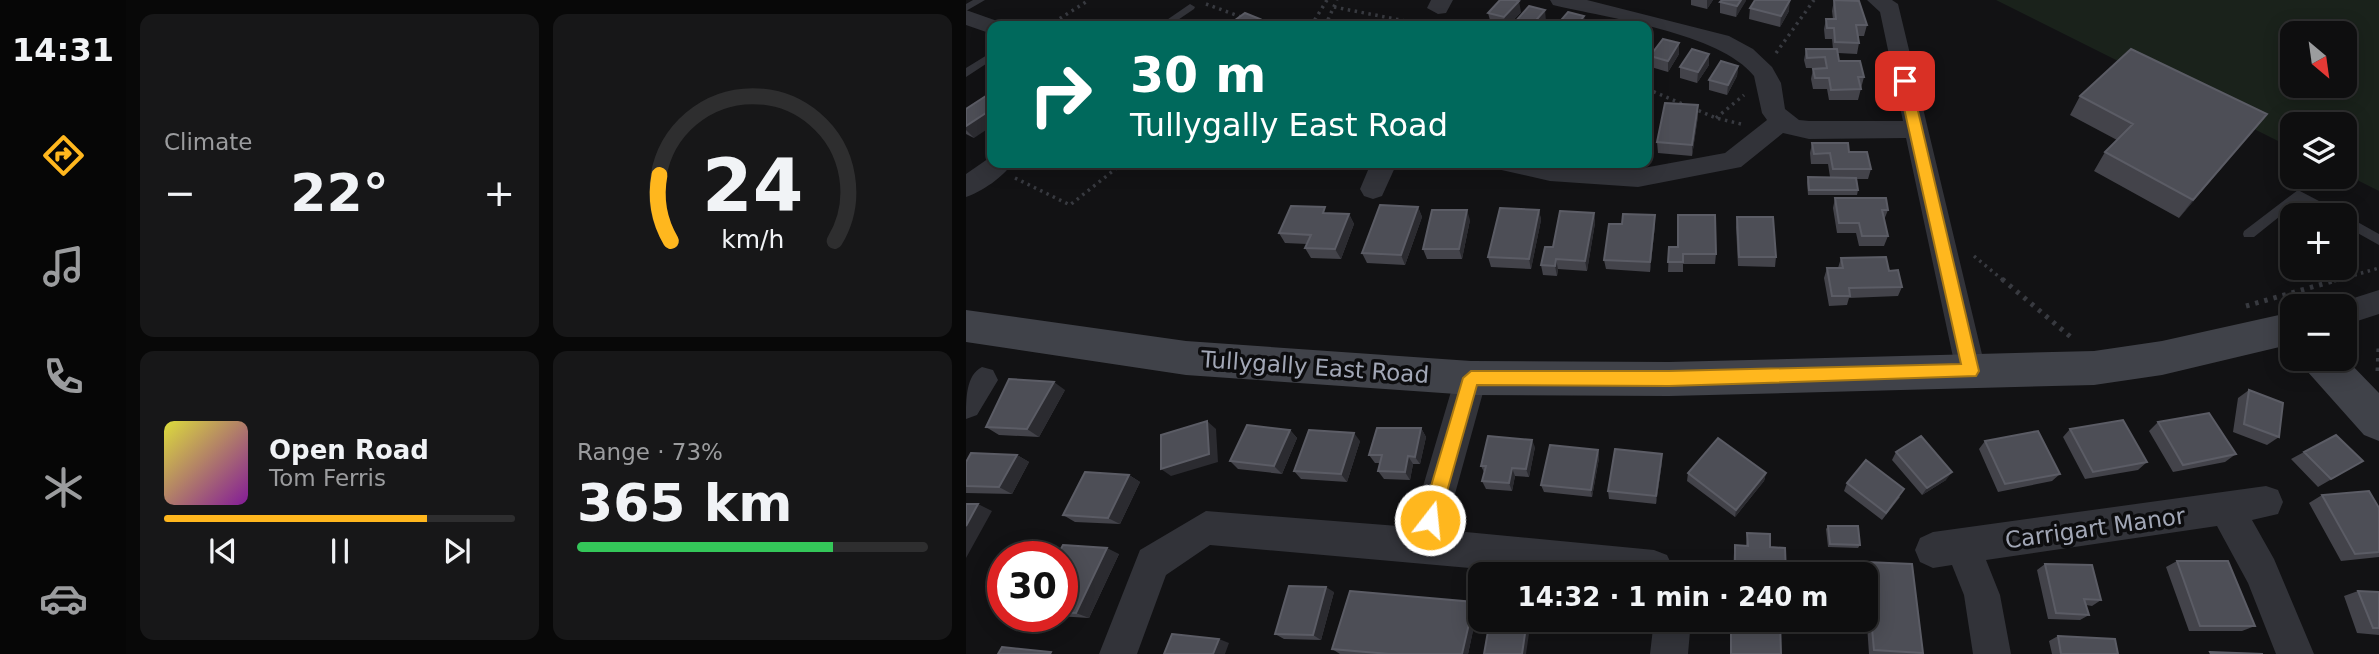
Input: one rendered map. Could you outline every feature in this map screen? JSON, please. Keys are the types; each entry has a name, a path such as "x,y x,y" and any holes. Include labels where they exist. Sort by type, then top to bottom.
{"street":[{"path":"1561,0 1646,21"},
{"path":"1878,0 1890,9 1970,371"},
{"path":"966,17 987,25"},
{"path":"1652,23 1714,38 1731,46 1765,74 1775,127"},
{"path":"1530,168 1550,172 1638,178 1732,161 1775,127 1809,130 1915,129"},
{"path":"966,187 992,168"},
{"path":"1373,189 1382,168"},
{"path":"2357,309 2379,302"},
{"name":"Tullygally East Road","path":"966,326 1186,358 1471,378 1669,379 2094,368 2162,358 2280,331"},
{"path":"2332,371 2379,422"},
{"path":"1423,545 1471,378"},
{"name":"Carrigart Manor","path":"1992,654 1982,596 1948,548 2266,502"},
{"path":"2227,509 2262,572 2295,654"},
{"path":"1118,654 1153,563 1206,528 1594,562"},
{"path":"1669,654 1672,632"}],"lane":[{"path":"966,8 980,0"},
{"path":"1170,21 1194,4"},
{"path":"966,72 987,58"},
{"path":"2288,203 2298,195 2313,203"},
{"path":"2249,234 2280,209"},
{"path":"2357,227 2379,240"}],"path":[{"path":"1056,21 1089,0"},
{"path":"1314,21 1327,0"},
{"path":"1327,21 1337,0"},
{"path":"1716,118 1765,74 1814,0"},
{"path":"1194,4 1251,21"},
{"path":"1334,7 1437,12"},
{"path":"1652,91 1716,118 1775,127"},
{"path":"1002,168 1070,205 1117,168"},
{"path":"1937,225 2082,346"},
{"path":"2241,309 2253,302 2297,294 2379,268"},
{"path":"2379,348 2379,372"}],"shaded area":[{"path":"1996,0 2379,0 2379,191 2357,180 2357,112 2280,112 2280,142"}],"building":[{"path":"1500,0 1519,1 1504,17 1488,13"},
{"path":"1741,0 1737,6 1720,2"},
{"path":"1755,0 1790,0 1781,16 1750,8"},
{"path":"1834,0 1859,1 1867,25 1856,25 1859,43 1835,42 1834,28 1827,28 1826,19 1836,19"},
{"path":"1529,6 1545,10 1535,21 1516,21"},
{"path":"1568,12 1584,16 1580,21 1560,21"},
{"path":"1245,13 1260,19 1257,21 1234,21"},
{"path":"1663,39 1679,43 1668,61 1652,57"},
{"path":"1692,49 1709,54 1698,72 1680,67"},
{"path":"1806,49 1837,49 1839,61 1860,61 1864,77 1858,77 1861,89 1831,90 1829,78 1815,78 1813,69 1827,68 1825,57 1807,58"},
{"path":"2131,49 2267,114 2193,200 2105,152 2133,124 2080,96"},
{"path":"1721,61 1738,66 1728,85 1709,80"},
{"path":"987,95 987,112 966,126 966,109"},
{"path":"1665,103 1698,105 1692,145 1657,142"},
{"path":"1812,143 1848,143 1849,152 1867,152 1871,169 1833,169 1830,153 1814,154"},
{"path":"1808,177 1856,178 1858,190 1809,190"},
{"path":"1835,198 1886,198 1888,210 1882,210 1888,236 1862,236 1859,223 1839,223"},
{"path":"1380,205 1418,207 1401,255 1362,253"},
{"path":"1291,206 1325,207 1323,213 1349,214 1335,249 1305,248 1311,235 1279,233"},
{"path":"1500,208 1539,210 1529,259 1488,257"},
{"path":"1432,210 1467,210 1459,249 1423,249"},
{"path":"1560,211 1594,213 1585,261 1556,259 1555,266 1541,265 1545,247 1553,247"},
{"path":"1623,214 1655,215 1650,262 1604,260 1609,224 1622,224"},
{"path":"1678,215 1715,215 1716,254 1683,254 1683,262 1668,262 1669,247 1678,247"},
{"path":"1737,217 1773,217 1776,257 1739,257"},
{"path":"1886,257 1889,271 1898,270 1902,287 1849,288 1850,296 1832,296 1827,268 1843,268 1841,258"},
{"path":"1009,379 1054,382 1027,429 986,427"},
{"path":"2249,390 2283,403 2279,437 2244,424"},
{"path":"2209,413 2236,454 2183,465 2158,422"},
{"path":"2123,420 2147,462 2093,472 2070,429"},
{"path":"1207,421 1209,454 1161,469 1161,435"},
{"path":"1247,425 1290,430 1274,466 1230,461"},
{"path":"1377,428 1421,428 1415,457 1408,456 1405,472 1378,471 1382,455 1369,455"},
{"path":"1309,430 1354,433 1341,474 1294,471"},
{"path":"2038,431 2060,474 2005,484 1985,441"},
{"path":"2336,435 2363,461 2331,479 2304,452"},
{"path":"1488,436 1532,440 1526,469 1512,468 1509,483 1482,481 1486,466 1481,466"},
{"path":"1921,436 1952,472 1927,488 1896,452"},
{"path":"1718,438 1766,473 1736,510 1688,473"},
{"path":"1550,445 1598,450 1591,490 1541,485"},
{"path":"1615,449 1662,454 1656,496 1608,491"},
{"path":"971,453 1017,455 999,487 966,486 966,462"},
{"path":"1866,460 1904,489 1886,513 1847,483"},
{"path":"1085,472 1129,475 1108,518 1063,515"},
{"path":"2369,491 2379,508 2379,552 2355,554 2322,495"},
{"path":"966,504 978,504 966,526"},
{"path":"1828,526 1858,526 1860,545 1830,544"},
{"path":"1747,533 1770,534 1770,547 1785,548 1786,562 1735,562 1735,545 1748,546"},
{"path":"1078,546 1107,548 1078,609"},
{"path":"2177,561 2228,561 2255,626 2200,626"},
{"path":"1878,563 1912,564 1923,653 1874,650 1872,632 1878,632"},
{"path":"2045,564 2092,565 2101,600 2084,599 2089,615 2056,613"},
{"path":"1289,586 1326,587 1313,635 1275,634"},
{"path":"1350,591 1468,601 1468,628 1462,654 1389,654 1332,649"},
{"path":"2358,591 2379,592 2379,628 2373,628"},
{"path":"1488,632 1525,632 1522,654 1484,654"},
{"path":"1731,632 1780,632 1781,654 1731,654"},
{"path":"1172,634 1219,639 1213,654 1164,654"},
{"path":"2058,636 2115,639 2118,654 2061,654"},
{"path":"1002,647 1051,652 998,654"},
{"path":"2210,652 2263,654 2211,654"}],"route":[{"path":"1430,520 1471,378 1669,379 1970,371 1905,81"}]}
